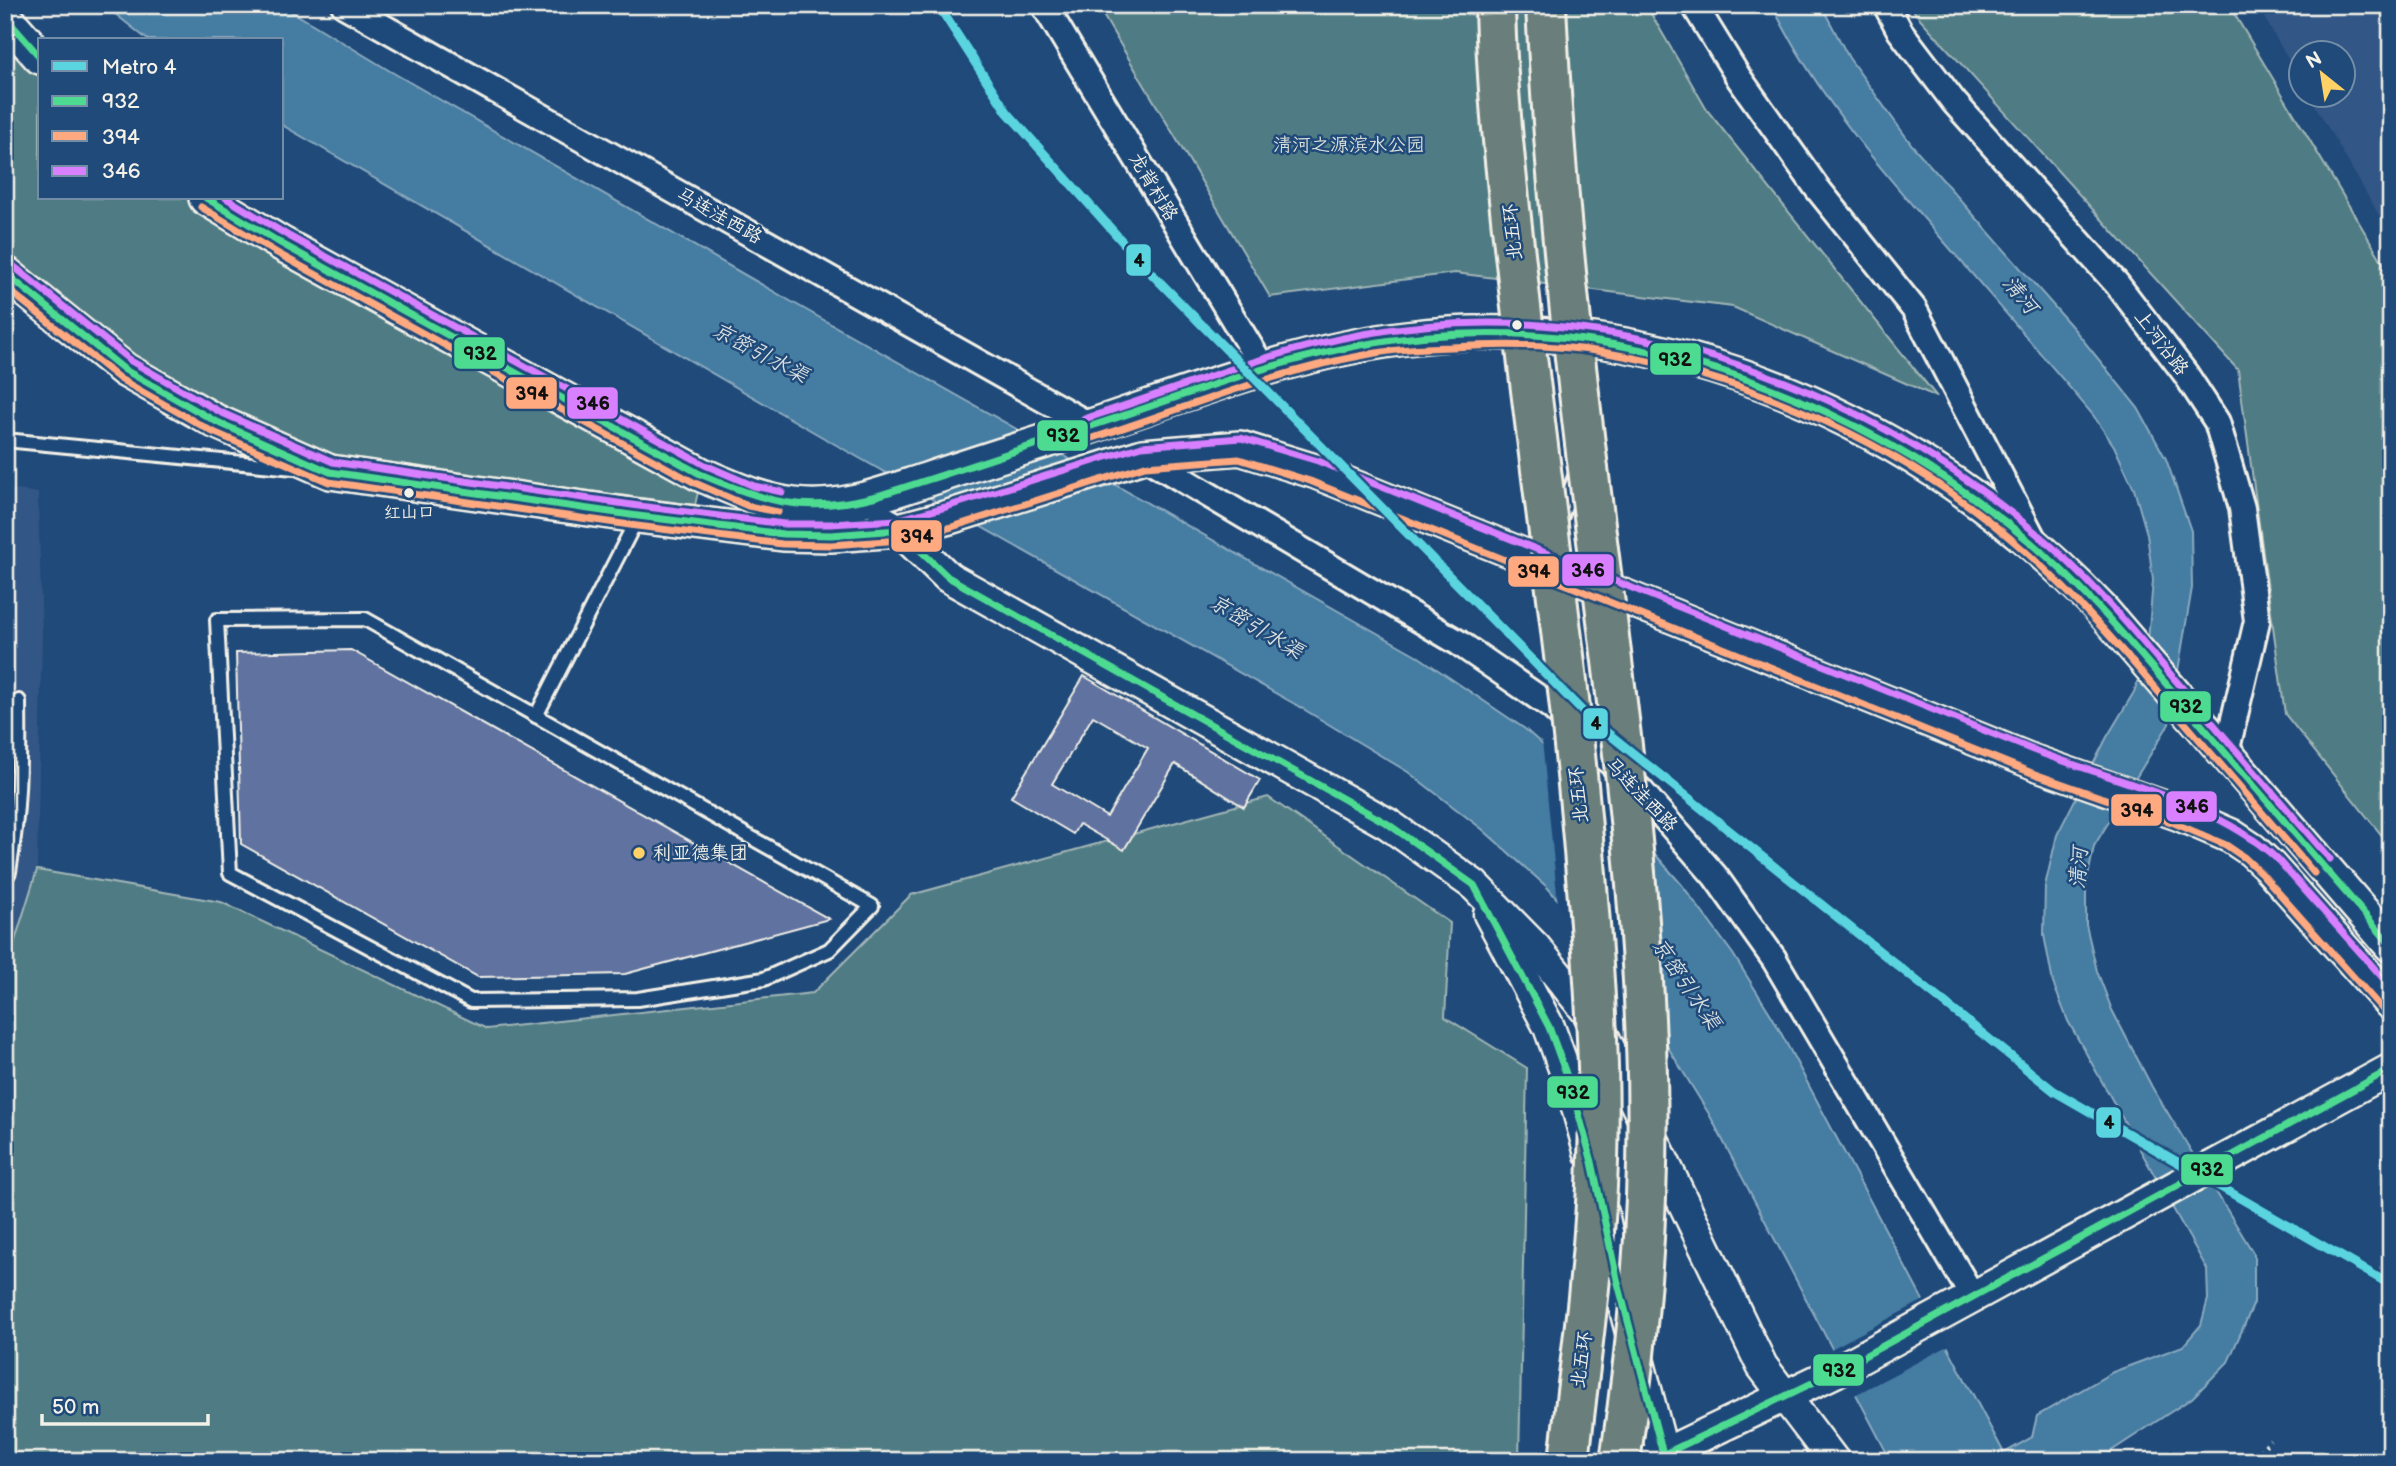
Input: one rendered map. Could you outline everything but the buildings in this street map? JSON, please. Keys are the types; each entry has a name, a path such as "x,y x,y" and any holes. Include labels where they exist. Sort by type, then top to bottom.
{"highway":[{"name":"北五环","path":"1495,5 1496,54 1511,217 1580,807 1596,1050 1598,1158 1593,1253 1569,1461"},
{"path":"1546,5 1560,210 1637,876 1647,1045 1647,1164 1643,1258 1637,1340 1620,1461"}],"main road":[{"path":"5,17 38,55"},
{"path":"208,200 282,244 700,474 751,496 793,505 852,504 1093,427 1263,368 1319,354 1405,338 1504,332 1551,334 1710,364 1841,416 1936,470 2039,549 2072,578 2101,609 2391,946"},
{"path":"5,273 125,370 215,421 330,472 638,516 783,534 831,535 900,530 1143,456 1240,448 1314,471 2036,763 2178,813 2231,836 2269,866 2391,1003"}],"street":[{"name":"马连洼西路","path":"345,5 1093,427"},
{"name":"龙背村路","path":"1044,5 1263,368"},
{"path":"1694,5 1739,78 1809,177 1914,309 2039,549"},
{"name":"上河沿路","path":"1886,5 1900,31 1954,102 2117,284 2185,373 2217,422 2242,508 2257,621 2219,745"},
{"name":"马连洼西路","path":"1143,456 1469,650 1552,707 1641,791 1715,876 1774,958 1973,1297"},
{"path":"852,504 900,530 948,577 1388,824 1475,886 1535,947 1598,1025 1762,1366 1834,1461"},
{"path":"1475,886 1549,1027 1573,1093 1592,1162 1656,1457 1835,1372 2391,1069"}],"lane":[{"path":"5,440 330,472"},
{"path":"1546,565 1576,473"},
{"path":"536,716 638,516"},
{"path":"218,620 365,620 536,716 872,906 829,950 764,979 638,999 471,1001 230,873 218,620"},
{"path":"5,879 9,872 18,811 21,772 19,701"}],"path":[{"path":"2251,1461 2270,1440"}],"shaded area":[{"path":"2257,5 2391,5 2391,236 2317,108 2358,108 2358,38 2288,38 2288,59"},
{"path":"5,488 38,493 42,636 37,870 8,963 5,963"}],"green space":[{"name":"清河之源滨水公园","path":"1097,5 1646,5 1707,110 1937,397 1733,307 1455,273 1270,297"},
{"path":"1912,5 2229,5 2288,104 2288,108 2291,108 2391,276 2391,847 2285,714 2238,370 1915,13"},
{"path":"5,47 38,76 38,200 191,200 252,239 699,488 695,505 368,462 315,450 260,428 131,359 5,260"},
{"path":"1268,797 1450,923 1445,1017 1527,1068 1519,1461 613,1461 609,1454 592,1461 5,1461 5,963 8,963 37,870 221,902 487,1029 813,993 911,895"}],"water":[{"path":"104,5 281,5 390,71 792,302 1416,655 1525,729 1619,813 1682,885 1733,954 1773,1018 2004,1453 2032,1437 2037,1416 2113,1372 2183,1346 2201,1325 2208,1299 2207,1269 2068,1021 2053,983 2044,935 2045,886 2057,835 2107,737 2134,692 2147,653 2153,580 2147,534 2134,489 2114,446 2093,415 1851,131 1809,70 1772,5 1821,5 1849,58 1912,145 2074,329 2138,408 2166,459 2191,531 2192,588 2169,724 2094,846 2086,886 2086,925 2097,971 2112,1010 2152,1087 2254,1254 2254,1303 2228,1362 2192,1398 2096,1461 1891,1461 1709,1114 1626,979 1547,887 1482,829 1408,772 1300,707 831,442 284,126 284,38 145,38"}],"pier":[{"path":"1542,740 1621,810 1655,1032 1623,981 1558,905"},
{"path":"1926,1299 1950,1345 1853,1396 1829,1350"}],"metro line":[{"name":"4","path":"938,5 1007,112 1145,267 1589,718 2054,1091 2391,1285"}],"transit line":[{"name":"932","path":"5,17 38,55"},
{"name":"932","path":"209,200 282,244 700,474 746,492 787,503 828,505 877,496 1240,376 1361,345 1451,335 1541,336 1629,347 1716,369 1800,400 1881,440 1957,487 2029,541 2072,580 2112,622 2391,945"},
{"name":"346","path":"229,200 287,235 705,465 754,486 782,492"},
{"name":"394","path":"201,207 277,253 695,483 748,506 778,512"},
{"name":"346","path":"12,265 131,361 220,412 333,462 639,506 784,524 831,524 897,520 1142,446 1241,438 1318,461 2023,746 2157,793 2222,821 2252,839 2277,859 2391,987"},
{"name":"932","path":"5,273 125,370 215,421 330,472 783,534 831,535 899,530 948,577 1388,824 1474,885 1549,1027 1573,1093 1592,1162 1617,1279 1663,1454"},
{"name":"394","path":"5,287 120,379 211,431 329,482 637,526 782,544 831,545 902,540 952,527 1145,466 1239,459 1310,481 2032,773 2174,823 2226,845 2261,873 2383,1010"},
{"name":"346","path":"1084,419 1222,372 1328,341 1364,334 1454,324 1544,325 1634,337 1721,359 1806,391 1887,430 1964,478 2036,533 2110,604 2330,859"},
{"name":"394","path":"1090,439 1295,371 1397,350 1489,345 1564,347 1660,364 1717,379 1828,422 1881,449 1980,514 2026,552 2084,608 2120,648 2314,873"},
{"name":"932","path":"1650,1461 1835,1372 2391,1069"}],"place":[{"name":"红山口","path":"409,493"},
{"name":"利亚德集团","path":"639,853"}],"water label":[{"name":"清河","path":"2020,295"},
{"name":"京密引水渠","path":"760,353"},
{"name":"京密引水渠","path":"1256,627"},
{"name":"清河","path":"2079,868"},
{"name":"京密引水渠","path":"1686,984"}]}
